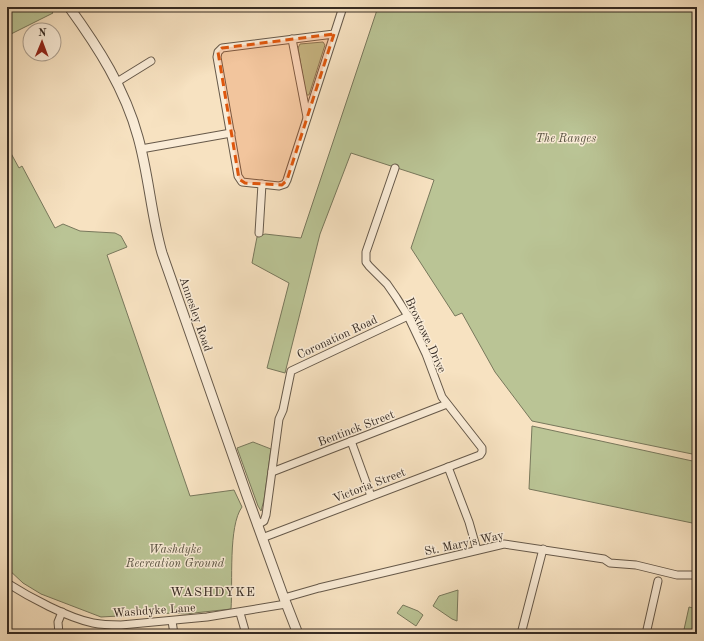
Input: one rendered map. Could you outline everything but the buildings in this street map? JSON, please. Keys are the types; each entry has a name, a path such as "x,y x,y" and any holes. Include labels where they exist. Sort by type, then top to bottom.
{"street":[{"name":"Annesley Road","path":"68,7 86,30 107,62 131,112 150,192 155,230 162,253 257,525 298,634"},
{"path":"334,34 222,48 218,52 217,57 239,178 245,183 279,186 285,184 343,7"},
{"path":"292,39 307,119"},
{"path":"117,82 151,61"},
{"path":"141,149 231,133"},
{"name":"Broxtowe Drive","path":"395,168 366,252 366,257 369,266 387,284 408,316 426,354 442,398 482,448 482,452"},
{"path":"259,233 262,184"},
{"name":"Coronation Road","path":"257,525 264,520 266,515 279,419 283,410 291,371 408,316"},
{"name":"Bentinck Street","path":"272,472 447,404"},
{"path":"351,441 371,496"},
{"name":"Victoria Street","path":"262,538 480,455 482,452"},
{"path":"448,467 469,522 477,550"},
{"name":"St. Mary's Way","path":"285,601 318,588 504,544 606,559 610,563 636,565 677,575 697,575"},
{"path":"521,634 543,549"},
{"path":"646,634 658,580"},
{"name":"Washdyke Lane","path":"7,583 21,592 62,612 92,623 107,625 172,621 240,613 285,601"},
{"path":"59,634 58,622 62,612"},
{"path":"240,613 246,634"},
{"path":"172,621 174,634"}],"highlighted area":[{"path":"334,34 287,180 282,185 245,183 239,179 218,52 222,48"}],"green space":[{"path":"7,7 48,7 53,13 35,22 22,22 22,28 7,36"},
{"name":"The Ranges","path":"378,7 697,7 697,455 532,421 495,372 462,313 455,316 411,248 434,180 351,153 320,234 285,373 267,368 289,283 252,263 257,237 265,234 301,238"},
{"path":"323,42 325,45 309,95 306,95 298,48 300,44"},
{"name":"Washdyke Recreation Ground","path":"7,146 19,168 22,166 55,228 63,224 80,231 115,233 121,236 127,247 107,255 190,496 234,490 242,507 235,527 233,541 231,609 185,614 173,613 101,617 41,594 23,583 7,568"},
{"path":"532,426 697,462 697,524 529,489"},
{"path":"253,442 271,449 264,500 261,511 237,448"},
{"path":"458,590 457,621 433,606 439,596"},
{"path":"403,605 418,611 423,615 416,626 397,613"},
{"path":"689,607 697,609 697,634 683,634"}],"district":[{"name":"WASHDYKE","path":"213,591"}]}
